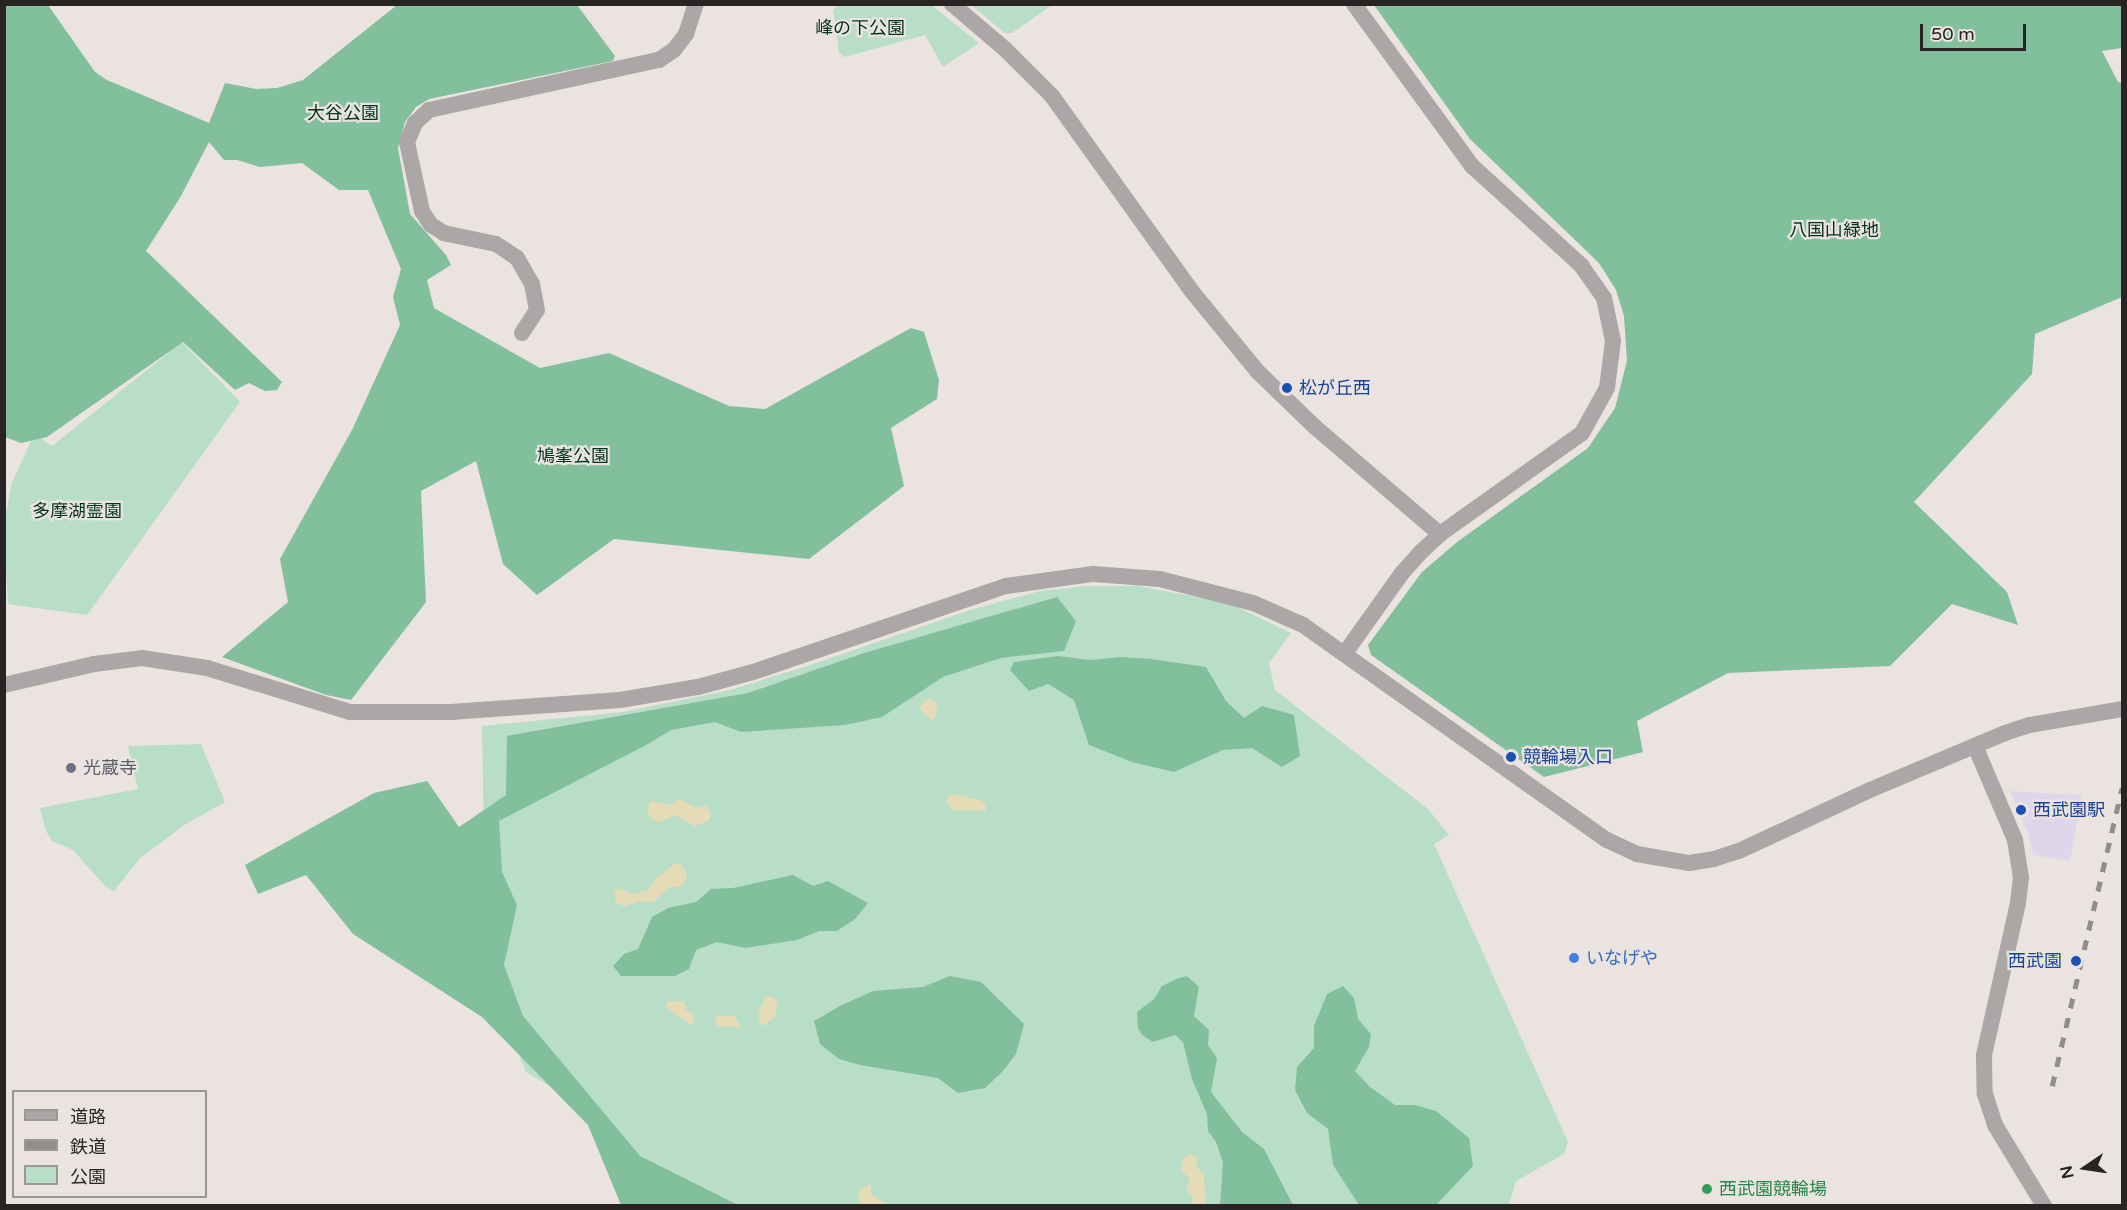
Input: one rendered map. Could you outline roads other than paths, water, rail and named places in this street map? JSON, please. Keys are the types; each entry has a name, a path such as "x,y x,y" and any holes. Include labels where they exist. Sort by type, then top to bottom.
{"street":[{"path":"522,333 537,310 532,284 517,258 496,244 444,233 431,225 422,211 407,142 415,123 429,110 659,60 674,50 686,34 696,4"},
{"path":"952,4 1005,49 1052,96 1190,289 1257,371 1315,427 1440,534"},
{"path":"1345,653 1401,573 1440,534 1582,433 1607,388 1613,341 1604,298 1582,266 1472,166 1354,4"},
{"path":"4,685 94,664 142,658 207,668 350,712 451,712 620,700 698,687 753,672 990,590 1039,580 1093,574 1160,579 1252,603 1303,625 1607,840 1637,854 1678,862 1714,859 1739,851 1870,790 2030,725 2122,709"},
{"path":"1975,746 2015,840 2021,878 2018,903 1984,1055 1984,1094 1995,1125 2044,1206"}],"railway":[{"path":"2052,1086 2122,788"}],"place":[{"name":"松が丘西","path":"1287,388"},
{"name":"競輪場入口","path":"1511,757"},
{"name":"光蔵寺","path":"71,768"},
{"name":"西武園駅","path":"2021,810"},
{"name":"いなげや","path":"1574,958"},
{"name":"西武園","path":"2076,961"},
{"name":"西武園競輪場","path":"1707,1189"}],"park label":[{"name":"峰の下公園","path":"860,28"},
{"name":"大谷公園","path":"343,113"},
{"name":"八国山緑地","path":"1834,230"},
{"name":"鳩峯公園","path":"573,456"},
{"name":"多摩湖霊園","path":"77,511"}]}
